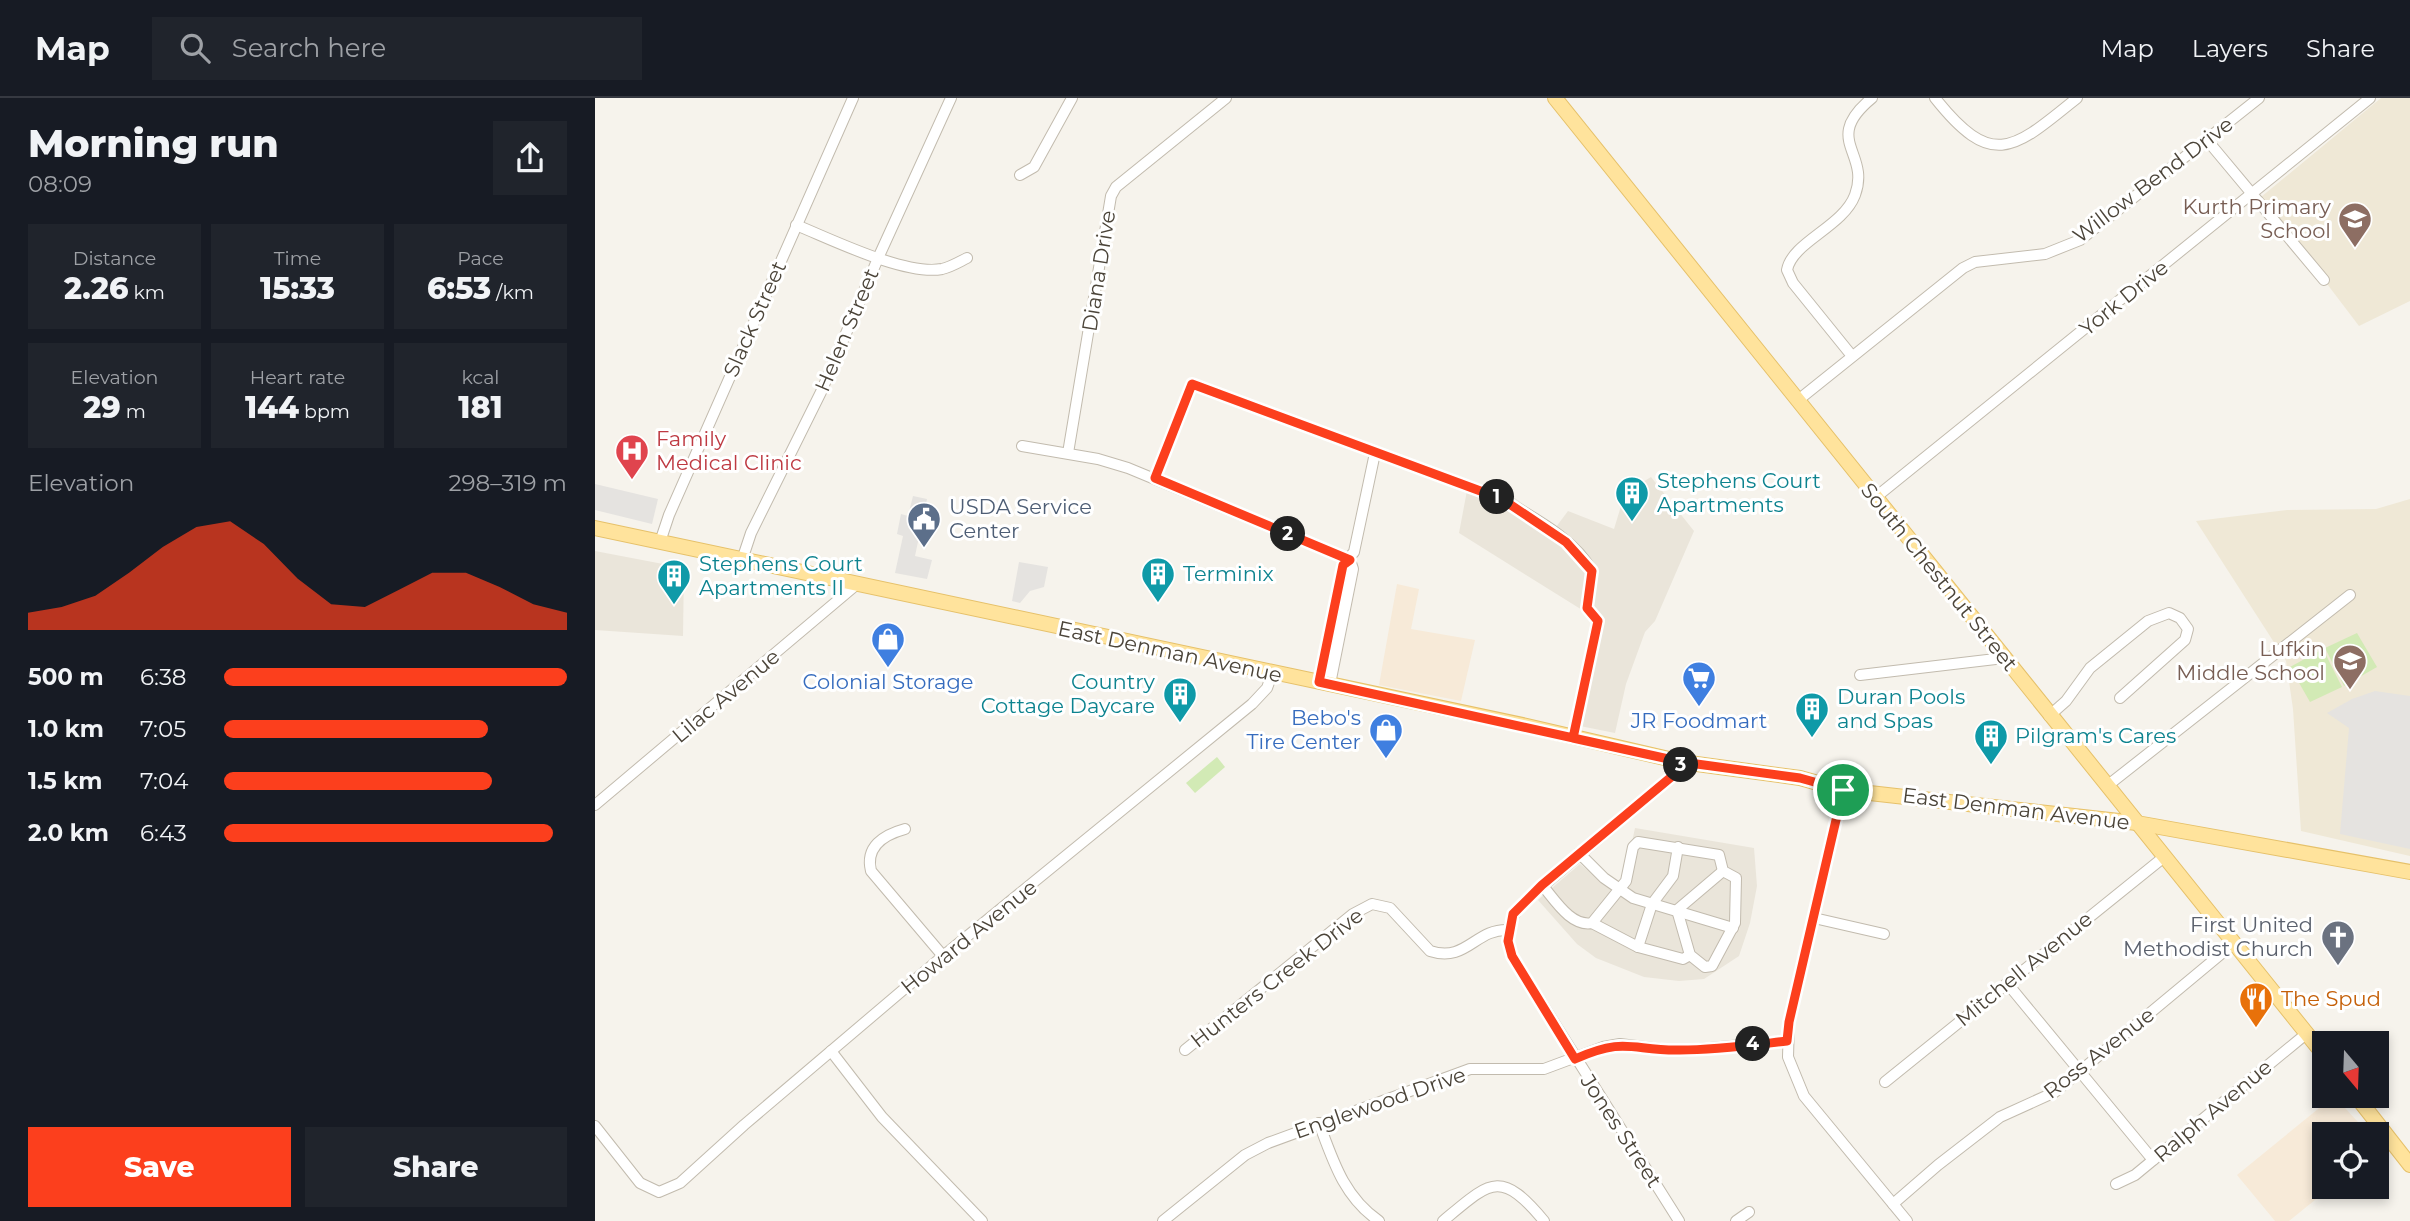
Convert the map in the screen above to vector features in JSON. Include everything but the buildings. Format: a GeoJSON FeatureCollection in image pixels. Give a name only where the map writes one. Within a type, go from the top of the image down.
{"type":"FeatureCollection","features":[{"type":"Feature","properties":{"kind":"main road","name":"South Chestnut Street"},"geometry":{"type":"LineString","coordinates":[[1555,98],[2312,1040]]}},
{"type":"Feature","properties":{"kind":"main road","name":"East Denman Avenue"},"geometry":{"type":"LineString","coordinates":[[595,528],[1272,674],[1325,683],[1682,762],[1800,778],[1843,790],[2137,823],[2410,872]]}},
{"type":"Feature","properties":{"kind":"main road"},"geometry":{"type":"LineString","coordinates":[[2365,1108],[2410,1165]]}},
{"type":"Feature","properties":{"kind":"street","name":"Slack Street"},"geometry":{"type":"LineString","coordinates":[[660,542],[853,98]]}},
{"type":"Feature","properties":{"kind":"street","name":"Helen Street"},"geometry":{"type":"LineString","coordinates":[[741,560],[751,533],[821,392],[951,98]]}},
{"type":"Feature","properties":{"kind":"street"},"geometry":{"type":"LineString","coordinates":[[1020,175],[1034,167],[1072,98]]}},
{"type":"Feature","properties":{"kind":"street","name":"Diana Drive"},"geometry":{"type":"LineString","coordinates":[[1068,453],[1111,196],[1117,187],[1226,98]]}},
{"type":"Feature","properties":{"kind":"street"},"geometry":{"type":"LineString","coordinates":[[1852,356],[1793,283],[1787,270],[1792,257],[1841,219],[1855,196],[1858,169],[1849,144],[1849,125],[1860,108],[1872,98]]}},
{"type":"Feature","properties":{"kind":"street"},"geometry":{"type":"LineString","coordinates":[[1935,98],[1965,133],[1988,144],[2001,145],[2022,141],[2077,98]]}},
{"type":"Feature","properties":{"kind":"street","name":"Willow Bend Drive"},"geometry":{"type":"LineString","coordinates":[[1797,401],[1963,268],[1975,262],[2045,254],[2080,240],[2259,98]]}},
{"type":"Feature","properties":{"kind":"street","name":"York Drive"},"geometry":{"type":"LineString","coordinates":[[1876,497],[2370,98]]}},
{"type":"Feature","properties":{"kind":"street"},"geometry":{"type":"LineString","coordinates":[[2207,140],[2324,280]]}},
{"type":"Feature","properties":{"kind":"street"},"geometry":{"type":"LineString","coordinates":[[796,225],[867,255],[924,270],[941,269],[967,258]]}},
{"type":"Feature","properties":{"kind":"street"},"geometry":{"type":"LineString","coordinates":[[1155,478],[1192,384],[1502,499],[1566,542],[1587,562],[1592,571],[1587,608],[1598,621],[1573,738]]}},
{"type":"Feature","properties":{"kind":"street"},"geometry":{"type":"LineString","coordinates":[[1022,446],[1098,459],[1155,478],[1350,560]]}},
{"type":"Feature","properties":{"kind":"street"},"geometry":{"type":"LineString","coordinates":[[1325,683],[1343,565],[1350,560],[1374,453]]}},
{"type":"Feature","properties":{"kind":"street","name":"Lilac Avenue"},"geometry":{"type":"LineString","coordinates":[[595,805],[856,585]]}},
{"type":"Feature","properties":{"kind":"street"},"geometry":{"type":"LineString","coordinates":[[2107,786],[2350,596]]}},
{"type":"Feature","properties":{"kind":"street"},"geometry":{"type":"LineString","coordinates":[[2049,716],[2066,701],[2090,668],[2148,621],[2169,613],[2180,618],[2187,629],[2185,640],[2120,698]]}},
{"type":"Feature","properties":{"kind":"street"},"geometry":{"type":"LineString","coordinates":[[1860,675],[2004,658]]}},
{"type":"Feature","properties":{"kind":"street","name":"Howard Avenue"},"geometry":{"type":"LineString","coordinates":[[595,1126],[640,1183],[659,1192],[680,1184],[943,956],[1262,695],[1272,674]]}},
{"type":"Feature","properties":{"kind":"street"},"geometry":{"type":"LineString","coordinates":[[1509,930],[1513,914],[1542,885],[1670,778],[1682,762]]}},
{"type":"Feature","properties":{"kind":"street"},"geometry":{"type":"LineString","coordinates":[[1843,790],[1789,1022],[1787,1041],[1791,1069],[1804,1096],[1907,1221]]}},
{"type":"Feature","properties":{"kind":"street"},"geometry":{"type":"LineString","coordinates":[[905,829],[891,833],[874,846],[869,862],[871,871],[943,956]]}},
{"type":"Feature","properties":{"kind":"street"},"geometry":{"type":"LineString","coordinates":[[1593,923],[1626,881],[1634,844],[1645,842],[1716,853],[1721,860],[1723,871]]}},
{"type":"Feature","properties":{"kind":"street"},"geometry":{"type":"LineString","coordinates":[[1638,947],[1652,904],[1673,876],[1678,847]]}},
{"type":"Feature","properties":{"kind":"street"},"geometry":{"type":"LineString","coordinates":[[1579,853],[1619,890],[1652,904],[1733,928]]}},
{"type":"Feature","properties":{"kind":"street","name":"Mitchell Avenue"},"geometry":{"type":"LineString","coordinates":[[1885,1082],[2164,857]]}},
{"type":"Feature","properties":{"kind":"street"},"geometry":{"type":"LineString","coordinates":[[1678,910],[1723,871]]}},
{"type":"Feature","properties":{"kind":"street"},"geometry":{"type":"LineString","coordinates":[[1678,910],[1690,956],[1705,967],[1712,966],[1737,918],[1737,883],[1732,875],[1723,871]]}},
{"type":"Feature","properties":{"kind":"street"},"geometry":{"type":"LineString","coordinates":[[1542,885],[1568,915],[1586,924],[1593,923],[1638,947],[1683,959],[1690,956]]}},
{"type":"Feature","properties":{"kind":"street","name":"Hunters Creek Drive"},"geometry":{"type":"LineString","coordinates":[[1185,1050],[1353,915],[1372,904],[1389,908],[1422,943],[1439,954],[1458,953],[1495,929],[1509,930]]}},
{"type":"Feature","properties":{"kind":"street"},"geometry":{"type":"LineString","coordinates":[[1814,918],[1884,934]]}},
{"type":"Feature","properties":{"kind":"street","name":"Jones Street"},"geometry":{"type":"LineString","coordinates":[[1509,930],[1508,941],[1512,956],[1679,1221]]}},
{"type":"Feature","properties":{"kind":"street","name":"Ross Avenue"},"geometry":{"type":"LineString","coordinates":[[1893,1205],[1938,1165],[2000,1117],[2055,1092],[2234,944]]}},
{"type":"Feature","properties":{"kind":"street"},"geometry":{"type":"LineString","coordinates":[[2007,983],[2082,1071],[2118,1121],[2153,1160]]}},
{"type":"Feature","properties":{"kind":"street","name":"Ralph Avenue"},"geometry":{"type":"LineString","coordinates":[[2116,1184],[2135,1175],[2307,1034]]}},
{"type":"Feature","properties":{"kind":"street","name":"Englewood Drive"},"geometry":{"type":"LineString","coordinates":[[1168,1219],[1245,1155],[1319,1123],[1470,1069],[1529,1071],[1575,1059],[1602,1047],[1620,1044],[1677,1051],[1787,1041]]}},
{"type":"Feature","properties":{"kind":"street"},"geometry":{"type":"LineString","coordinates":[[831,1051],[882,1117],[979,1219]]}},
{"type":"Feature","properties":{"kind":"street"},"geometry":{"type":"LineString","coordinates":[[1319,1123],[1336,1170],[1349,1192],[1380,1221]]}},
{"type":"Feature","properties":{"kind":"street"},"geometry":{"type":"LineString","coordinates":[[1443,1221],[1481,1191],[1499,1185],[1517,1192],[1544,1221]]}},
{"type":"Feature","properties":{"kind":"street"},"geometry":{"type":"LineString","coordinates":[[1736,1221],[1749,1212]]}},
{"type":"Feature","properties":{"kind":"shaded area","name":"Kurth Primary School"},"geometry":{"type":"Polygon","coordinates":[[[2381,98],[2410,98],[2410,301],[2359,326],[2261,197],[2381,98]]]}},
{"type":"Feature","properties":{"kind":"shaded area","name":"Stephens Court Apartments"},"geometry":{"type":"Polygon","coordinates":[[[1651,477],[1694,531],[1655,621],[1645,632],[1626,684],[1615,733],[1570,724],[1592,625],[1587,613],[1459,533],[1469,480],[1509,494],[1556,527],[1568,511],[1614,529],[1625,493],[1651,477]]]}},
{"type":"Feature","properties":{"kind":"shaded area"},"geometry":{"type":"Polygon","coordinates":[[[595,484],[658,499],[652,524],[595,510],[595,484]]]}},
{"type":"Feature","properties":{"kind":"shaded area"},"geometry":{"type":"Polygon","coordinates":[[[913,496],[927,499],[915,556],[932,560],[927,579],[895,573],[903,536],[897,534],[901,514],[908,516],[913,496]]]}},
{"type":"Feature","properties":{"kind":"shaded area","name":"Lufkin Middle School"},"geometry":{"type":"Polygon","coordinates":[[[2410,499],[2410,856],[2301,831],[2293,709],[2286,661],[2196,521],[2287,510],[2376,509],[2410,499]]]}},
{"type":"Feature","properties":{"kind":"shaded area","name":"Stephens Court Apartments II"},"geometry":{"type":"Polygon","coordinates":[[[595,551],[684,568],[683,636],[595,630],[595,551]]]}},
{"type":"Feature","properties":{"kind":"shaded area"},"geometry":{"type":"Polygon","coordinates":[[[1019,562],[1048,567],[1044,587],[1030,591],[1020,603],[1012,601],[1019,562]]]}},
{"type":"Feature","properties":{"kind":"shaded area"},"geometry":{"type":"Polygon","coordinates":[[[1397,584],[1419,589],[1411,629],[1475,640],[1461,701],[1379,685],[1397,584]]]}},
{"type":"Feature","properties":{"kind":"shaded area"},"geometry":{"type":"Polygon","coordinates":[[[2375,691],[2410,696],[2410,849],[2340,834],[2349,728],[2327,713],[2352,699],[2375,691]]]}},
{"type":"Feature","properties":{"kind":"shaded area"},"geometry":{"type":"Polygon","coordinates":[[[1635,828],[1754,848],[1757,886],[1750,923],[1739,956],[1704,979],[1679,981],[1644,977],[1596,958],[1577,944],[1538,900],[1580,864],[1612,890],[1624,880],[1635,828]]]}},
{"type":"Feature","properties":{"kind":"shaded area"},"geometry":{"type":"Polygon","coordinates":[[[2319,1108],[2345,1108],[2358,1122],[2312,1122],[2312,1199],[2316,1199],[2289,1221],[2275,1221],[2237,1175],[2319,1108]]]}},
{"type":"Feature","properties":{"kind":"green space"},"geometry":{"type":"Polygon","coordinates":[[[2357,633],[2377,667],[2344,686],[2325,648],[2357,633]]]}},
{"type":"Feature","properties":{"kind":"green space"},"geometry":{"type":"Polygon","coordinates":[[[2323,649],[2342,687],[2310,702],[2290,667],[2323,649]]]}},
{"type":"Feature","properties":{"kind":"green space"},"geometry":{"type":"Polygon","coordinates":[[[1217,757],[1225,767],[1195,793],[1186,783],[1217,757]]]}},
{"type":"Feature","properties":{"kind":"place","name":"Kurth Primary School"},"geometry":{"type":"Point","coordinates":[2355,249]}},
{"type":"Feature","properties":{"kind":"place","name":"Family Medical Clinic"},"geometry":{"type":"Point","coordinates":[632,481]}},
{"type":"Feature","properties":{"kind":"place","name":"Stephens Court Apartments"},"geometry":{"type":"Point","coordinates":[1632,523]}},
{"type":"Feature","properties":{"kind":"place","name":"USDA Service Center"},"geometry":{"type":"Point","coordinates":[924,549]}},
{"type":"Feature","properties":{"kind":"place","name":"Terminix"},"geometry":{"type":"Point","coordinates":[1158,604]}},
{"type":"Feature","properties":{"kind":"place","name":"Stephens Court Apartments II"},"geometry":{"type":"Point","coordinates":[674,606]}},
{"type":"Feature","properties":{"kind":"place","name":"Colonial Storage"},"geometry":{"type":"Point","coordinates":[888,669]}},
{"type":"Feature","properties":{"kind":"place","name":"Lufkin Middle School"},"geometry":{"type":"Point","coordinates":[2350,691]}},
{"type":"Feature","properties":{"kind":"place","name":"JR Foodmart"},"geometry":{"type":"Point","coordinates":[1699,708]}},
{"type":"Feature","properties":{"kind":"place","name":"Country Cottage Daycare"},"geometry":{"type":"Point","coordinates":[1180,724]}},
{"type":"Feature","properties":{"kind":"place","name":"Duran Pools and Spas"},"geometry":{"type":"Point","coordinates":[1812,739]}},
{"type":"Feature","properties":{"kind":"place","name":"Bebo's Tire Center"},"geometry":{"type":"Point","coordinates":[1386,760]}},
{"type":"Feature","properties":{"kind":"place","name":"Pilgram's Cares"},"geometry":{"type":"Point","coordinates":[1991,766]}},
{"type":"Feature","properties":{"kind":"place","name":"First United Methodist Church"},"geometry":{"type":"Point","coordinates":[2338,967]}},
{"type":"Feature","properties":{"kind":"place","name":"The Spud"},"geometry":{"type":"Point","coordinates":[2256,1029]}},
{"type":"Feature","properties":{"kind":"route"},"geometry":{"type":"LineString","coordinates":[[1843,790],[1789,1022],[1787,1041],[1677,1051],[1620,1044],[1602,1047],[1575,1059],[1512,956],[1508,941],[1510,922],[1513,914],[1537,890],[1670,778],[1682,762],[1617,748],[1573,738],[1527,726],[1319,682],[1343,565],[1350,560],[1155,478],[1192,384],[1502,499],[1581,555],[1592,571],[1587,608],[1598,621],[1573,738],[1682,762],[1800,778],[1843,790]]}}]}
